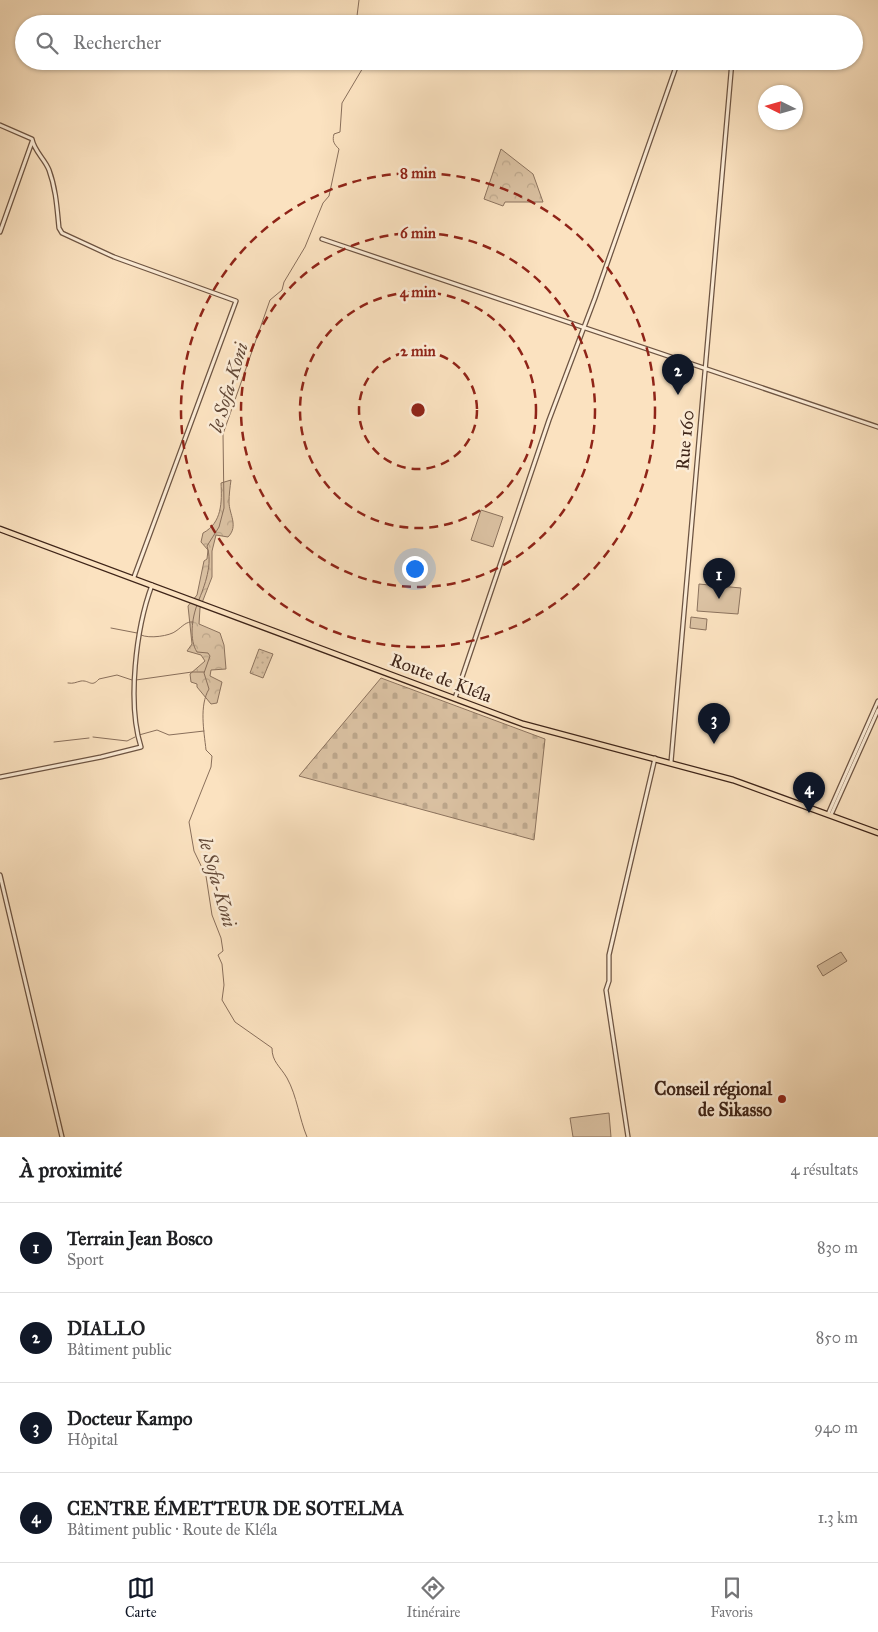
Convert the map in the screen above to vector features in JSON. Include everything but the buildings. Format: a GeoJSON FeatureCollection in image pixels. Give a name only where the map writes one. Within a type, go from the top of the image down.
{"type":"FeatureCollection","features":[{"type":"Feature","properties":{"kind":"main road","name":"Route de Kléla"},"geometry":{"type":"LineString","coordinates":[[0,528],[523,724],[733,780],[878,833]]}},
{"type":"Feature","properties":{"kind":"street"},"geometry":{"type":"LineString","coordinates":[[455,698],[536,456],[584,328],[675,70]]}},
{"type":"Feature","properties":{"kind":"street","name":"Rue 160"},"geometry":{"type":"LineString","coordinates":[[671,762],[731,70]]}},
{"type":"Feature","properties":{"kind":"street"},"geometry":{"type":"LineString","coordinates":[[0,125],[28,136],[51,175],[55,189],[59,228],[62,233],[114,257],[236,301],[134,578]]}},
{"type":"Feature","properties":{"kind":"street"},"geometry":{"type":"LineString","coordinates":[[0,232],[32,142]]}},
{"type":"Feature","properties":{"kind":"street"},"geometry":{"type":"LineString","coordinates":[[322,239],[878,427]]}},
{"type":"Feature","properties":{"kind":"street"},"geometry":{"type":"LineString","coordinates":[[0,777],[141,747],[136,732],[136,645],[153,585]]}},
{"type":"Feature","properties":{"kind":"street"},"geometry":{"type":"LineString","coordinates":[[829,815],[878,701]]}},
{"type":"Feature","properties":{"kind":"street"},"geometry":{"type":"LineString","coordinates":[[829,815],[878,710]]}},
{"type":"Feature","properties":{"kind":"street"},"geometry":{"type":"LineString","coordinates":[[628,1137],[606,990],[610,982],[609,955],[655,758]]}},
{"type":"Feature","properties":{"kind":"street"},"geometry":{"type":"LineString","coordinates":[[0,875],[62,1137]]}},
{"type":"Feature","properties":{"kind":"green space"},"geometry":{"type":"Polygon","coordinates":[[[501,149],[533,174],[543,202],[505,202],[503,206],[484,199],[501,149]]]}},
{"type":"Feature","properties":{"kind":"green space"},"geometry":{"type":"Polygon","coordinates":[[[231,480],[229,506],[233,520],[233,529],[228,537],[216,535],[212,551],[212,577],[200,608],[199,624],[220,633],[224,645],[226,669],[211,670],[210,676],[222,682],[217,703],[211,704],[197,687],[197,684],[191,682],[190,674],[205,661],[201,655],[187,651],[192,644],[188,606],[197,595],[204,561],[207,559],[208,550],[201,542],[203,533],[214,524],[220,511],[221,483],[231,480]]]}},
{"type":"Feature","properties":{"kind":"green space"},"geometry":{"type":"Polygon","coordinates":[[[481,510],[503,517],[493,547],[471,540],[481,510]]]}},
{"type":"Feature","properties":{"kind":"green space"},"geometry":{"type":"Polygon","coordinates":[[[699,584],[741,588],[738,614],[697,611],[699,584]]]}},
{"type":"Feature","properties":{"kind":"green space"},"geometry":{"type":"Polygon","coordinates":[[[691,617],[707,619],[706,630],[690,628],[691,617]]]}},
{"type":"Feature","properties":{"kind":"green space"},"geometry":{"type":"Polygon","coordinates":[[[259,649],[273,654],[263,678],[250,673],[259,649]]]}},
{"type":"Feature","properties":{"kind":"green space"},"geometry":{"type":"Polygon","coordinates":[[[381,678],[545,739],[534,840],[299,776],[381,678]]]}},
{"type":"Feature","properties":{"kind":"green space"},"geometry":{"type":"Polygon","coordinates":[[[841,952],[847,961],[823,976],[817,966],[841,952]]]}},
{"type":"Feature","properties":{"kind":"green space"},"geometry":{"type":"Polygon","coordinates":[[[609,1113],[611,1137],[573,1137],[570,1118],[609,1113]]]}},
{"type":"Feature","properties":{"kind":"waterway","name":"le Sofa-Koni"},"geometry":{"type":"LineString","coordinates":[[357,15],[359,0]]}},
{"type":"Feature","properties":{"kind":"waterway","name":"le Sofa-Koni"},"geometry":{"type":"LineString","coordinates":[[198,602],[206,582],[209,567],[207,546],[219,527],[224,508],[223,434],[270,300],[282,290],[284,282],[305,247],[323,203],[329,196],[339,149],[334,142],[333,136],[340,132],[342,103],[362,70]]}},
{"type":"Feature","properties":{"kind":"waterway","name":"le Sofa-Koni"},"geometry":{"type":"LineString","coordinates":[[197,605],[192,635],[197,652],[208,653],[210,656],[204,673],[209,689],[204,703],[203,719],[206,750],[212,756],[211,767],[189,822],[194,851],[206,876],[212,915],[221,938],[223,951],[218,955],[222,964],[224,985],[222,1000],[235,1022],[272,1048],[275,1060],[287,1078],[296,1100],[307,1137]]}},
{"type":"Feature","properties":{"kind":"waterway"},"geometry":{"type":"LineString","coordinates":[[141,635],[149,637],[164,636],[173,633],[186,623],[193,622]]}},
{"type":"Feature","properties":{"kind":"waterway"},"geometry":{"type":"LineString","coordinates":[[111,628],[137,633]]}},
{"type":"Feature","properties":{"kind":"waterway"},"geometry":{"type":"LineString","coordinates":[[136,680],[204,672]]}},
{"type":"Feature","properties":{"kind":"waterway"},"geometry":{"type":"LineString","coordinates":[[68,683],[81,681],[94,683],[99,679],[117,675],[132,680]]}},
{"type":"Feature","properties":{"kind":"waterway"},"geometry":{"type":"LineString","coordinates":[[139,735],[157,730],[169,735],[204,731]]}},
{"type":"Feature","properties":{"kind":"waterway"},"geometry":{"type":"LineString","coordinates":[[93,737],[127,741],[135,737]]}},
{"type":"Feature","properties":{"kind":"waterway"},"geometry":{"type":"LineString","coordinates":[[54,742],[89,738]]}},
{"type":"Feature","properties":{"kind":"place","name":"DIALLO"},"geometry":{"type":"Point","coordinates":[678,395]}},
{"type":"Feature","properties":{"kind":"place","name":"Terrain Jean Bosco"},"geometry":{"type":"Point","coordinates":[719,599]}},
{"type":"Feature","properties":{"kind":"place","name":"Docteur Kampo"},"geometry":{"type":"Point","coordinates":[714,744]}},
{"type":"Feature","properties":{"kind":"place","name":"CENTRE ÉMETTEUR DE SOTELMA"},"geometry":{"type":"Point","coordinates":[809,813]}},
{"type":"Feature","properties":{"kind":"place","name":"Conseil régional de Sikasso"},"geometry":{"type":"Point","coordinates":[782,1099]}}]}
